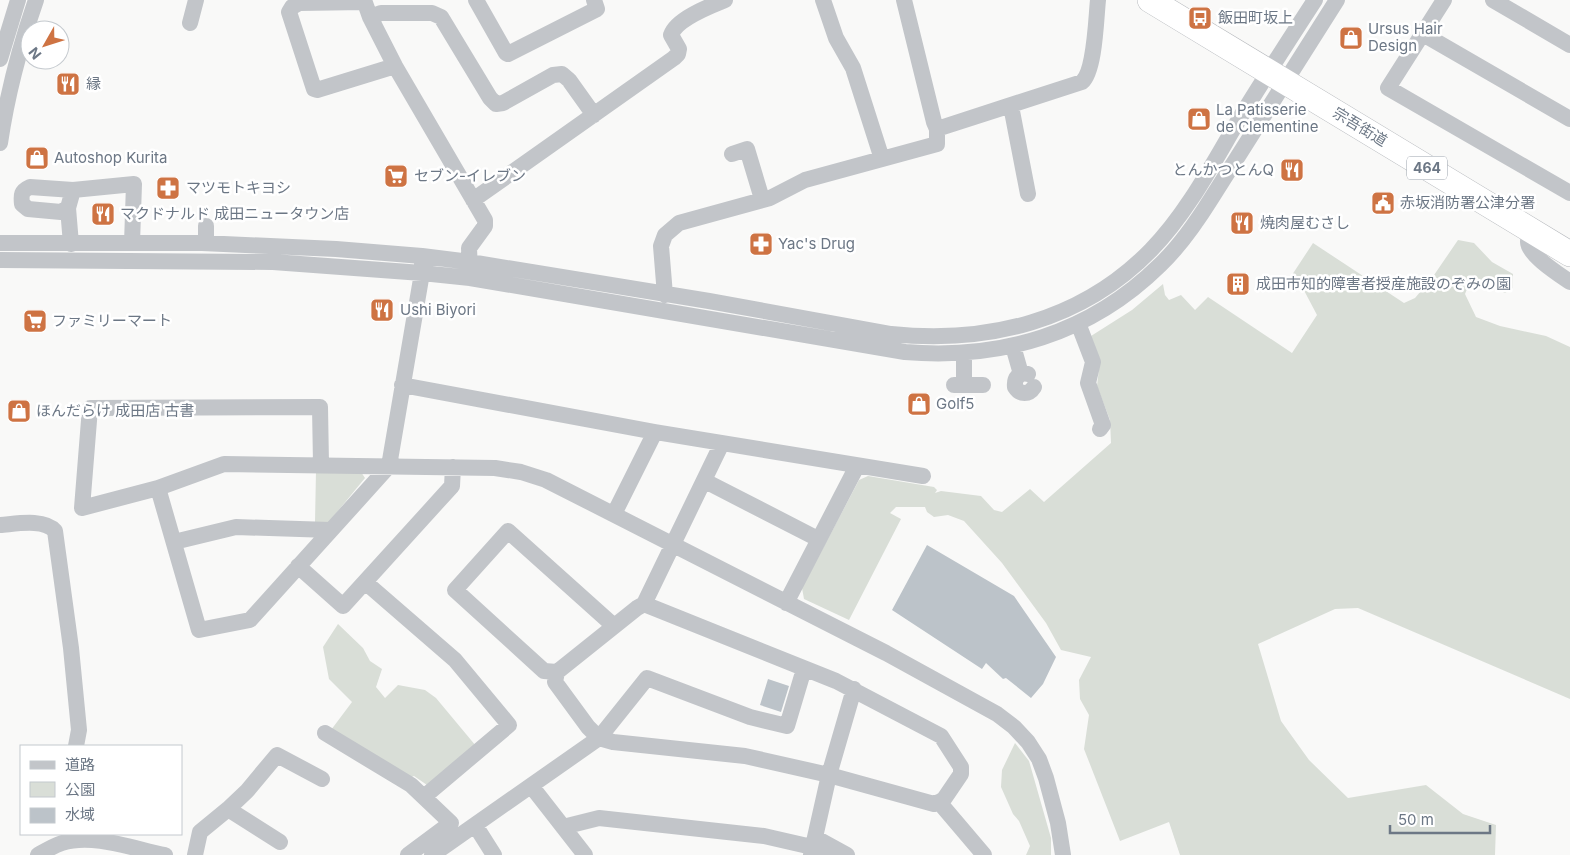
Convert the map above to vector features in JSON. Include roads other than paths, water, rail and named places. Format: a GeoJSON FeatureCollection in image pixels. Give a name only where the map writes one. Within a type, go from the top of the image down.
{"type":"FeatureCollection","features":[{"type":"Feature","properties":{"kind":"highway","name":"宗吾街道"},"geometry":{"type":"LineString","coordinates":[[1150,0],[1570,254]]}},
{"type":"Feature","properties":{"kind":"street"},"geometry":{"type":"LineString","coordinates":[[0,59],[2,40],[18,0]]}},
{"type":"Feature","properties":{"kind":"street"},"geometry":{"type":"LineString","coordinates":[[0,143],[27,24],[36,0]]}},
{"type":"Feature","properties":{"kind":"street"},"geometry":{"type":"LineString","coordinates":[[190,23],[196,0]]}},
{"type":"Feature","properties":{"kind":"street"},"geometry":{"type":"LineString","coordinates":[[476,0],[508,54],[597,9],[594,0]]}},
{"type":"Feature","properties":{"kind":"street"},"geometry":{"type":"LineString","coordinates":[[473,200],[678,54],[678,46],[671,35],[674,28],[696,5],[725,0]]}},
{"type":"Feature","properties":{"kind":"street"},"geometry":{"type":"LineString","coordinates":[[823,0],[836,38],[853,68],[882,159]]}},
{"type":"Feature","properties":{"kind":"street"},"geometry":{"type":"LineString","coordinates":[[665,295],[661,252],[665,235],[679,223],[717,207],[766,198],[805,180],[937,144],[937,129],[904,0]]}},
{"type":"Feature","properties":{"kind":"street"},"geometry":{"type":"LineString","coordinates":[[937,129],[1077,85],[1086,79],[1090,68],[1098,0]]}},
{"type":"Feature","properties":{"kind":"street"},"geometry":{"type":"LineString","coordinates":[[0,260],[273,262],[422,273],[470,278],[905,352],[964,353],[1013,346],[1048,336],[1078,323],[1121,298],[1160,265],[1180,243],[1191,230],[1211,199],[1315,0]]}},
{"type":"Feature","properties":{"kind":"street"},"geometry":{"type":"LineString","coordinates":[[0,243],[206,243],[336,249],[422,256],[470,262],[891,334],[918,337],[949,337],[1002,331],[1059,314],[1114,282],[1152,249],[1192,198],[1276,77],[1337,0]]}},
{"type":"Feature","properties":{"kind":"street"},"geometry":{"type":"LineString","coordinates":[[1444,0],[1388,88],[1570,193]]}},
{"type":"Feature","properties":{"kind":"street"},"geometry":{"type":"LineString","coordinates":[[1493,0],[1570,45]]}},
{"type":"Feature","properties":{"kind":"street"},"geometry":{"type":"LineString","coordinates":[[395,66],[317,90],[314,89],[290,12],[292,7],[299,3],[366,6],[381,13],[432,13],[441,17],[490,98],[496,104],[503,103],[553,75],[562,74],[569,80],[594,115]]}},
{"type":"Feature","properties":{"kind":"street"},"geometry":{"type":"LineString","coordinates":[[366,6],[395,66],[484,220],[485,226],[468,248],[470,278]]}},
{"type":"Feature","properties":{"kind":"street"},"geometry":{"type":"LineString","coordinates":[[1423,34],[1570,119]]}},
{"type":"Feature","properties":{"kind":"street"},"geometry":{"type":"LineString","coordinates":[[1011,106],[1028,194]]}},
{"type":"Feature","properties":{"kind":"street"},"geometry":{"type":"LineString","coordinates":[[732,154],[747,149],[766,198]]}},
{"type":"Feature","properties":{"kind":"street"},"geometry":{"type":"LineString","coordinates":[[68,208],[61,212],[28,209],[22,204],[21,196],[24,190],[30,187],[73,190],[134,184],[132,243]]}},
{"type":"Feature","properties":{"kind":"street"},"geometry":{"type":"LineString","coordinates":[[70,244],[68,208],[73,190]]}},
{"type":"Feature","properties":{"kind":"street"},"geometry":{"type":"LineString","coordinates":[[206,226],[206,243]]}},
{"type":"Feature","properties":{"kind":"street"},"geometry":{"type":"LineString","coordinates":[[1532,231],[1528,241],[1529,248],[1570,282]]}},
{"type":"Feature","properties":{"kind":"street"},"geometry":{"type":"LineString","coordinates":[[158,488],[198,630],[250,620],[389,466],[422,273],[422,256]]}},
{"type":"Feature","properties":{"kind":"street"},"geometry":{"type":"LineString","coordinates":[[1078,323],[1093,362],[1088,383],[1103,425],[1100,429]]}},
{"type":"Feature","properties":{"kind":"street"},"geometry":{"type":"LineString","coordinates":[[1013,346],[1028,385]]}},
{"type":"Feature","properties":{"kind":"street"},"geometry":{"type":"LineString","coordinates":[[964,353],[959,385],[983,385]]}},
{"type":"Feature","properties":{"kind":"street"},"geometry":{"type":"LineString","coordinates":[[402,385],[655,432],[922,476]]}},
{"type":"Feature","properties":{"kind":"street"},"geometry":{"type":"LineString","coordinates":[[321,464],[320,407],[90,408],[82,508],[158,488],[224,464],[453,466],[508,469],[533,475],[614,514],[998,714],[1028,742],[1042,765],[1058,823],[1063,855]]}},
{"type":"Feature","properties":{"kind":"street"},"geometry":{"type":"LineString","coordinates":[[614,514],[655,432]]}},
{"type":"Feature","properties":{"kind":"street"},"geometry":{"type":"LineString","coordinates":[[644,604],[854,689],[941,736],[961,767],[960,774],[944,799],[934,804],[745,756],[613,742],[599,738],[588,727],[555,682],[557,672],[644,604],[722,443]]}},
{"type":"Feature","properties":{"kind":"street"},"geometry":{"type":"LineString","coordinates":[[298,566],[343,606],[452,486],[453,466]]}},
{"type":"Feature","properties":{"kind":"street"},"geometry":{"type":"LineString","coordinates":[[786,603],[857,466]]}},
{"type":"Feature","properties":{"kind":"street"},"geometry":{"type":"LineString","coordinates":[[705,480],[818,539]]}},
{"type":"Feature","properties":{"kind":"street"},"geometry":{"type":"LineString","coordinates":[[0,524],[42,523],[51,526],[55,531],[79,730],[76,745]]}},
{"type":"Feature","properties":{"kind":"street"},"geometry":{"type":"LineString","coordinates":[[174,542],[236,527],[330,530]]}},
{"type":"Feature","properties":{"kind":"street"},"geometry":{"type":"LineString","coordinates":[[557,672],[544,671],[455,590],[508,531],[614,626]]}},
{"type":"Feature","properties":{"kind":"street"},"geometry":{"type":"LineString","coordinates":[[365,582],[455,660],[509,725],[424,796]]}},
{"type":"Feature","properties":{"kind":"street"},"geometry":{"type":"LineString","coordinates":[[432,855],[532,787],[599,738],[647,678],[750,717],[788,726],[804,669]]}},
{"type":"Feature","properties":{"kind":"street"},"geometry":{"type":"LineString","coordinates":[[815,849],[829,776],[854,689]]}},
{"type":"Feature","properties":{"kind":"street"},"geometry":{"type":"LineString","coordinates":[[325,733],[411,785],[451,823],[408,855]]}},
{"type":"Feature","properties":{"kind":"street"},"geometry":{"type":"LineString","coordinates":[[196,855],[200,832],[247,791],[277,754],[322,779]]}},
{"type":"Feature","properties":{"kind":"street"},"geometry":{"type":"LineString","coordinates":[[532,787],[585,855]]}},
{"type":"Feature","properties":{"kind":"street"},"geometry":{"type":"LineString","coordinates":[[940,802],[984,855]]}},
{"type":"Feature","properties":{"kind":"street"},"geometry":{"type":"LineString","coordinates":[[228,809],[280,842]]}},
{"type":"Feature","properties":{"kind":"street"},"geometry":{"type":"LineString","coordinates":[[564,827],[599,818],[764,836],[847,855]]}},
{"type":"Feature","properties":{"kind":"street"},"geometry":{"type":"LineString","coordinates":[[475,825],[494,855]]}},
{"type":"Feature","properties":{"kind":"street"},"geometry":{"type":"LineString","coordinates":[[38,855],[80,837],[160,854]]}},
{"type":"Feature","properties":{"kind":"water"},"geometry":{"type":"Polygon","coordinates":[[[927,545],[1014,596],[1056,657],[1043,684],[1031,698],[1006,678],[1003,679],[986,663],[982,669],[892,610],[927,545]]]}},
{"type":"Feature","properties":{"kind":"water"},"geometry":{"type":"Polygon","coordinates":[[[768,679],[789,686],[781,712],[760,705],[768,679]]]}},
{"type":"Feature","properties":{"kind":"place","name":"飯田町坂上"},"geometry":{"type":"Point","coordinates":[1200,18]}},
{"type":"Feature","properties":{"kind":"place","name":"Ursus Hair Design"},"geometry":{"type":"Point","coordinates":[1351,38]}},
{"type":"Feature","properties":{"kind":"place","name":"縁"},"geometry":{"type":"Point","coordinates":[68,84]}},
{"type":"Feature","properties":{"kind":"place","name":"La Patisserie de Clementine"},"geometry":{"type":"Point","coordinates":[1199,119]}},
{"type":"Feature","properties":{"kind":"place","name":"Autoshop Kurita"},"geometry":{"type":"Point","coordinates":[37,158]}},
{"type":"Feature","properties":{"kind":"place","name":"とんかつとんQ"},"geometry":{"type":"Point","coordinates":[1292,170]}},
{"type":"Feature","properties":{"kind":"place","name":"セブン-イレブン"},"geometry":{"type":"Point","coordinates":[396,176]}},
{"type":"Feature","properties":{"kind":"place","name":"マツモトキヨシ"},"geometry":{"type":"Point","coordinates":[168,188]}},
{"type":"Feature","properties":{"kind":"place","name":"赤坂消防署公津分署"},"geometry":{"type":"Point","coordinates":[1383,203]}},
{"type":"Feature","properties":{"kind":"place","name":"マクドナルド 成田ニュータウン店"},"geometry":{"type":"Point","coordinates":[103,214]}},
{"type":"Feature","properties":{"kind":"place","name":"焼肉屋むさし"},"geometry":{"type":"Point","coordinates":[1242,223]}},
{"type":"Feature","properties":{"kind":"place","name":"Yac's Drug"},"geometry":{"type":"Point","coordinates":[761,244]}},
{"type":"Feature","properties":{"kind":"place","name":"成田市知的障害者授産施設のぞみの園"},"geometry":{"type":"Point","coordinates":[1238,284]}},
{"type":"Feature","properties":{"kind":"place","name":"Ushi Biyori"},"geometry":{"type":"Point","coordinates":[382,310]}},
{"type":"Feature","properties":{"kind":"place","name":"ファミリーマート"},"geometry":{"type":"Point","coordinates":[35,321]}},
{"type":"Feature","properties":{"kind":"place","name":"Golf5"},"geometry":{"type":"Point","coordinates":[919,404]}},
{"type":"Feature","properties":{"kind":"place","name":"ほんだらけ 成田店 古書"},"geometry":{"type":"Point","coordinates":[19,411]}}]}
